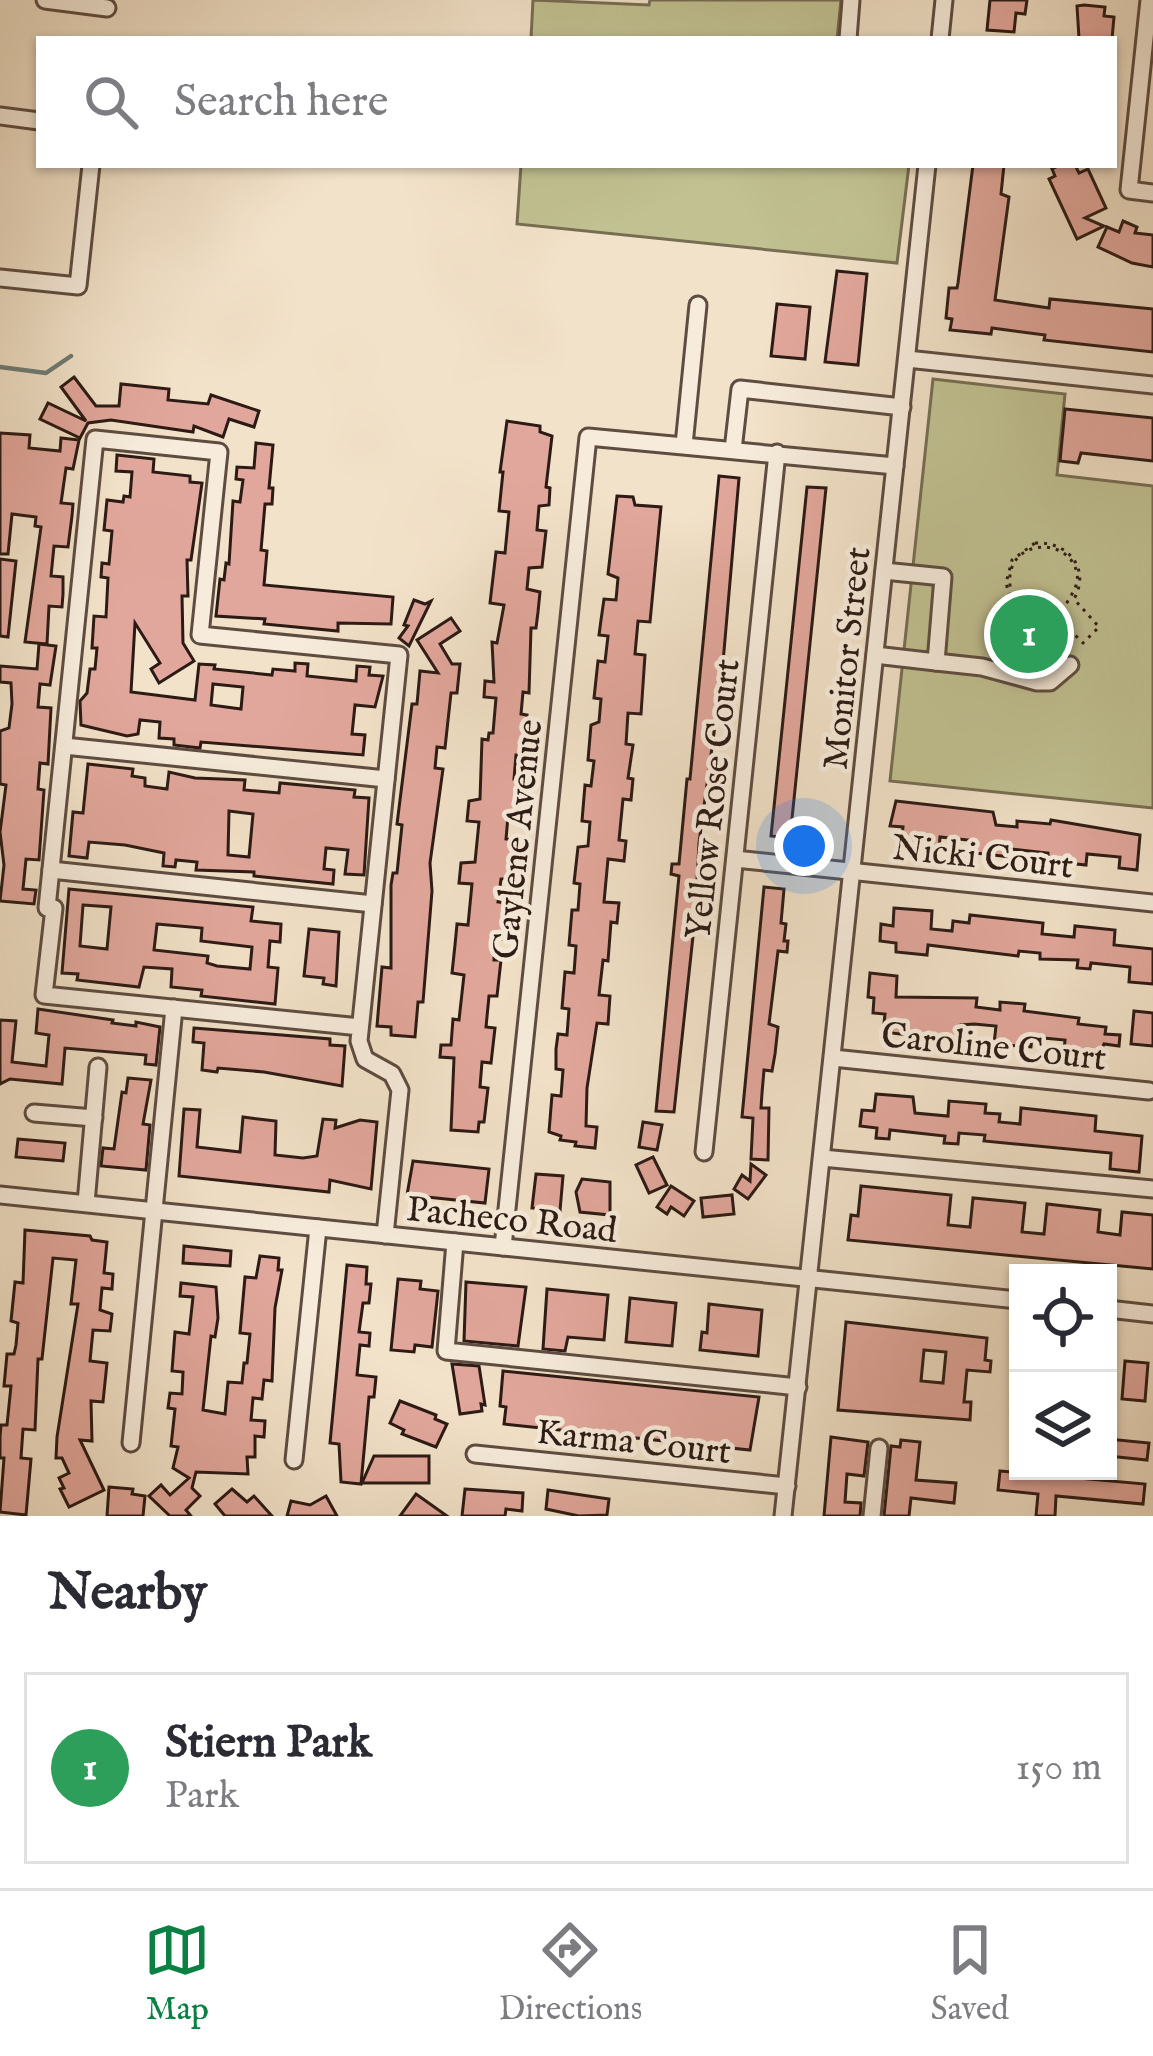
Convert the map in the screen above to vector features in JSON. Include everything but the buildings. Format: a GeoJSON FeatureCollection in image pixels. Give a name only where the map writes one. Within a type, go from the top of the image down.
{"type":"FeatureCollection","features":[{"type":"Feature","properties":{"kind":"street"},"geometry":{"type":"LineString","coordinates":[[45,0],[107,8]]}},
{"type":"Feature","properties":{"kind":"street"},"geometry":{"type":"LineString","coordinates":[[848,36],[851,0]]}},
{"type":"Feature","properties":{"kind":"street"},"geometry":{"type":"LineString","coordinates":[[940,36],[944,0]]}},
{"type":"Feature","properties":{"kind":"street"},"geometry":{"type":"LineString","coordinates":[[1149,0],[1129,190],[1153,193]]}},
{"type":"Feature","properties":{"kind":"street"},"geometry":{"type":"LineString","coordinates":[[0,116],[36,121]]}},
{"type":"Feature","properties":{"kind":"street"},"geometry":{"type":"LineString","coordinates":[[0,278],[78,286],[91,168]]}},
{"type":"Feature","properties":{"kind":"street","name":"Monitor Street"},"geometry":{"type":"LineString","coordinates":[[783,1516],[927,168]]}},
{"type":"Feature","properties":{"kind":"street"},"geometry":{"type":"LineString","coordinates":[[698,305],[684,445],[896,466]]}},
{"type":"Feature","properties":{"kind":"street"},"geometry":{"type":"LineString","coordinates":[[907,359],[1153,385]]}},
{"type":"Feature","properties":{"kind":"street"},"geometry":{"type":"LineString","coordinates":[[733,450],[740,389],[902,406]]}},
{"type":"Feature","properties":{"kind":"street","name":"Gaylene Avenue"},"geometry":{"type":"LineString","coordinates":[[502,1247],[588,437],[684,445]]}},
{"type":"Feature","properties":{"kind":"street"},"geometry":{"type":"LineString","coordinates":[[360,1028],[44,995],[54,908],[47,908],[95,439],[219,452],[200,635],[399,655],[360,1028],[365,1059],[392,1074],[400,1090],[385,1234]]}},
{"type":"Feature","properties":{"kind":"street","name":"Yellow Rose Court"},"geometry":{"type":"LineString","coordinates":[[704,1151],[778,453]]}},
{"type":"Feature","properties":{"kind":"street"},"geometry":{"type":"LineString","coordinates":[[884,571],[943,577],[936,662]]}},
{"type":"Feature","properties":{"kind":"street"},"geometry":{"type":"LineString","coordinates":[[875,655],[982,667],[1037,682],[1050,682],[1070,665]]}},
{"type":"Feature","properties":{"kind":"street"},"geometry":{"type":"LineString","coordinates":[[64,746],[386,779]]}},
{"type":"Feature","properties":{"kind":"street","name":"Nicki Court"},"geometry":{"type":"LineString","coordinates":[[735,860],[1153,903]]}},
{"type":"Feature","properties":{"kind":"street"},"geometry":{"type":"LineString","coordinates":[[51,870],[373,904]]}},
{"type":"Feature","properties":{"kind":"street"},"geometry":{"type":"LineString","coordinates":[[131,1443],[174,1008]]}},
{"type":"Feature","properties":{"kind":"street","name":"Caroline Court"},"geometry":{"type":"LineString","coordinates":[[833,1058],[1149,1091]]}},
{"type":"Feature","properties":{"kind":"street"},"geometry":{"type":"LineString","coordinates":[[86,1203],[98,1067]]}},
{"type":"Feature","properties":{"kind":"street"},"geometry":{"type":"LineString","coordinates":[[34,1113],[94,1118]]}},
{"type":"Feature","properties":{"kind":"street"},"geometry":{"type":"LineString","coordinates":[[822,1158],[1153,1189]]}},
{"type":"Feature","properties":{"kind":"street","name":"Pacheco Road"},"geometry":{"type":"LineString","coordinates":[[0,1195],[1009,1299]]}},
{"type":"Feature","properties":{"kind":"street"},"geometry":{"type":"LineString","coordinates":[[294,1460],[318,1228]]}},
{"type":"Feature","properties":{"kind":"street"},"geometry":{"type":"LineString","coordinates":[[455,1242],[446,1351],[798,1387]]}},
{"type":"Feature","properties":{"kind":"street"},"geometry":{"type":"LineString","coordinates":[[1117,1310],[1153,1314]]}},
{"type":"Feature","properties":{"kind":"street"},"geometry":{"type":"LineString","coordinates":[[872,1516],[879,1448]]}},
{"type":"Feature","properties":{"kind":"street","name":"Karma Court"},"geometry":{"type":"LineString","coordinates":[[475,1454],[788,1486]]}},
{"type":"Feature","properties":{"kind":"path"},"geometry":{"type":"LineString","coordinates":[[1027,659],[1006,588],[1007,569],[1024,548],[1053,543],[1077,563],[1080,586],[1074,599],[1099,627],[1083,643],[1070,630],[1056,644],[1054,626],[1077,584],[1076,571],[1060,550],[1029,549],[1013,564],[1010,578],[1028,651],[1034,659],[1047,660],[1056,644],[1069,657],[1063,662],[1058,655],[1040,664],[1027,659]]}},
{"type":"Feature","properties":{"kind":"green space"},"geometry":{"type":"Polygon","coordinates":[[[533,0],[649,5],[650,0],[841,0],[837,36],[531,36],[533,0]]]}},
{"type":"Feature","properties":{"kind":"green space"},"geometry":{"type":"Polygon","coordinates":[[[521,168],[909,168],[897,263],[517,224],[521,168]]]}},
{"type":"Feature","properties":{"kind":"green space"},"geometry":{"type":"Polygon","coordinates":[[[933,379],[1065,394],[1057,475],[1153,486],[1153,808],[890,781],[933,379]]]}},
{"type":"Feature","properties":{"kind":"waterway"},"geometry":{"type":"LineString","coordinates":[[0,367],[46,373],[71,356]]}},
{"type":"Feature","properties":{"kind":"place","name":"Stiern Park"},"geometry":{"type":"Point","coordinates":[1029,634]}}]}
